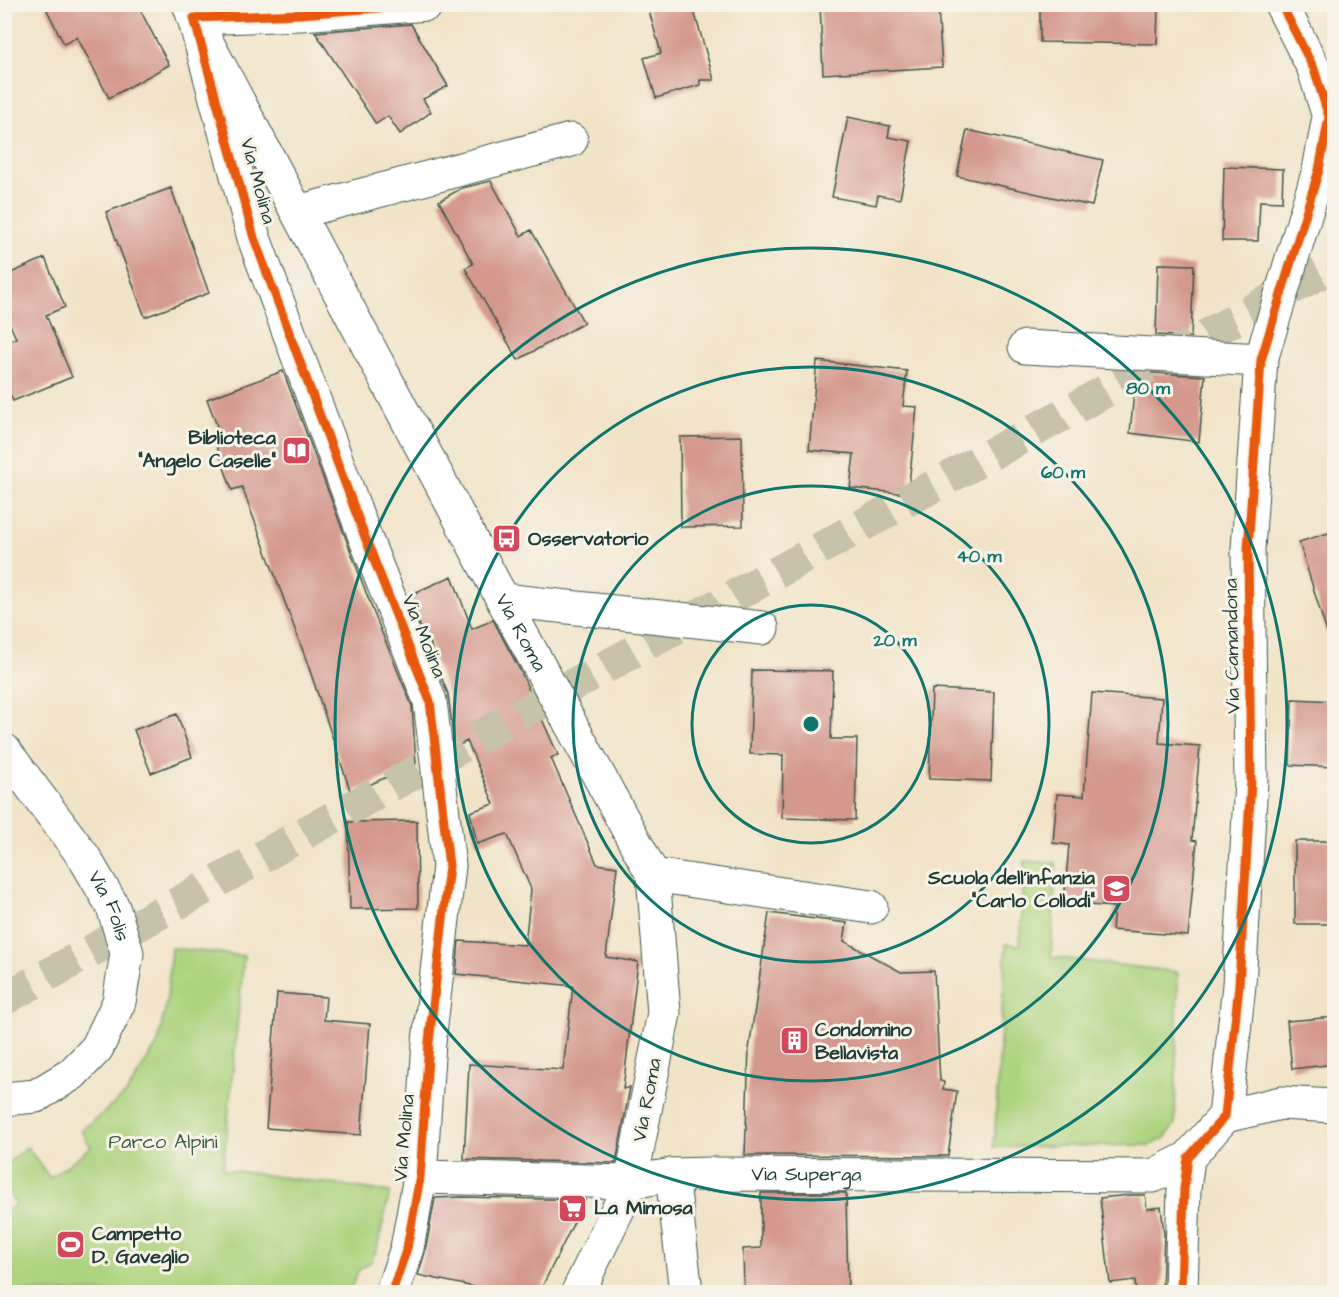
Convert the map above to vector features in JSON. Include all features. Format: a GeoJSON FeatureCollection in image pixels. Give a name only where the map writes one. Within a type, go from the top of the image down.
{"type":"FeatureCollection","features":[{"type":"Feature","properties":{"kind":"street"},"geometry":{"type":"LineString","coordinates":[[192,11],[301,14],[427,4]]}},
{"type":"Feature","properties":{"kind":"street","name":"Via Camandona"},"geometry":{"type":"LineString","coordinates":[[1225,1116],[1239,985],[1251,781],[1248,549],[1261,360],[1319,170],[1329,117],[1314,69],[1281,4]]}},
{"type":"Feature","properties":{"kind":"street","name":"Via Roma"},"geometry":{"type":"LineString","coordinates":[[192,11],[503,600],[653,875],[664,1013],[631,1182],[578,1293]]}},
{"type":"Feature","properties":{"kind":"street","name":"Via Molina"},"geometry":{"type":"LineString","coordinates":[[192,11],[254,238],[365,537],[430,701],[448,866],[429,1042],[420,1177],[406,1248],[392,1293]]}},
{"type":"Feature","properties":{"kind":"street"},"geometry":{"type":"LineString","coordinates":[[298,212],[572,140]]}},
{"type":"Feature","properties":{"kind":"street"},"geometry":{"type":"LineString","coordinates":[[1025,347],[1261,360]]}},
{"type":"Feature","properties":{"kind":"street"},"geometry":{"type":"LineString","coordinates":[[503,600],[762,627]]}},
{"type":"Feature","properties":{"kind":"street","name":"Via Folis"},"geometry":{"type":"LineString","coordinates":[[4,750],[84,857],[113,907],[127,953],[119,1002],[96,1048],[72,1074],[36,1096],[4,1099]]}},
{"type":"Feature","properties":{"kind":"street"},"geometry":{"type":"LineString","coordinates":[[653,875],[871,907]]}},
{"type":"Feature","properties":{"kind":"street"},"geometry":{"type":"LineString","coordinates":[[1181,1293],[1184,1189],[1188,1158],[1225,1116],[1281,1103],[1335,1106]]}},
{"type":"Feature","properties":{"kind":"street","name":"Via Superga"},"geometry":{"type":"LineString","coordinates":[[420,1177],[631,1182],[672,1175],[1153,1176],[1188,1158]]}},
{"type":"Feature","properties":{"kind":"street"},"geometry":{"type":"LineString","coordinates":[[672,1175],[686,1293]]}},
{"type":"Feature","properties":{"kind":"green space"},"geometry":{"type":"Polygon","coordinates":[[[1025,861],[1056,863],[1051,957],[1178,972],[1175,1124],[1164,1139],[1150,1145],[994,1147],[1006,944],[1020,945],[1025,861]]]}},
{"type":"Feature","properties":{"kind":"green space","name":"Parco Alpini"},"geometry":{"type":"Polygon","coordinates":[[[171,948],[244,956],[223,1169],[390,1192],[372,1261],[359,1270],[349,1292],[16,1292],[5,1278],[5,1213],[16,1204],[5,1188],[5,1165],[27,1147],[50,1178],[91,1147],[81,1131],[126,1094],[158,1043],[167,1000],[171,948]]]}},
{"type":"Feature","properties":{"kind":"building"},"geometry":{"type":"Polygon","coordinates":[[[44,4],[137,4],[169,65],[109,98],[77,37],[64,44],[44,4]]]}},
{"type":"Feature","properties":{"kind":"building"},"geometry":{"type":"Polygon","coordinates":[[[647,4],[692,4],[714,80],[700,80],[700,85],[656,98],[644,58],[661,53],[647,4]]]}},
{"type":"Feature","properties":{"kind":"building"},"geometry":{"type":"Polygon","coordinates":[[[820,4],[901,4],[901,9],[938,7],[942,67],[823,74],[820,4]]]}},
{"type":"Feature","properties":{"kind":"building"},"geometry":{"type":"Polygon","coordinates":[[[1040,4],[1158,4],[1157,44],[1040,42],[1040,4]]]}},
{"type":"Feature","properties":{"kind":"building"},"geometry":{"type":"Polygon","coordinates":[[[411,24],[448,86],[423,99],[431,112],[400,134],[388,116],[376,124],[315,32],[411,24]]]}},
{"type":"Feature","properties":{"kind":"building"},"geometry":{"type":"Polygon","coordinates":[[[848,117],[890,126],[888,137],[911,141],[900,199],[878,195],[876,205],[832,197],[848,117]]]}},
{"type":"Feature","properties":{"kind":"building"},"geometry":{"type":"Polygon","coordinates":[[[967,130],[1103,160],[1092,206],[957,176],[967,130]]]}},
{"type":"Feature","properties":{"kind":"building"},"geometry":{"type":"Polygon","coordinates":[[[1224,167],[1283,169],[1282,202],[1260,201],[1258,241],[1222,241],[1224,167]]]}},
{"type":"Feature","properties":{"kind":"building"},"geometry":{"type":"Polygon","coordinates":[[[491,181],[521,236],[531,230],[584,323],[518,360],[465,268],[473,264],[439,201],[462,188],[491,181]]]}},
{"type":"Feature","properties":{"kind":"building"},"geometry":{"type":"Polygon","coordinates":[[[171,188],[209,293],[145,317],[106,212],[171,188]]]}},
{"type":"Feature","properties":{"kind":"building"},"geometry":{"type":"Polygon","coordinates":[[[45,258],[65,307],[46,315],[72,377],[13,401],[4,381],[4,343],[16,338],[4,311],[4,276],[45,258]]]}},
{"type":"Feature","properties":{"kind":"building"},"geometry":{"type":"Polygon","coordinates":[[[1158,264],[1194,265],[1191,337],[1156,335],[1158,264]]]}},
{"type":"Feature","properties":{"kind":"building"},"geometry":{"type":"Polygon","coordinates":[[[817,361],[907,371],[903,406],[917,407],[908,494],[850,488],[854,454],[809,450],[817,361]]]}},
{"type":"Feature","properties":{"kind":"building"},"geometry":{"type":"Polygon","coordinates":[[[283,371],[373,611],[412,706],[416,764],[351,793],[306,659],[242,487],[232,490],[216,445],[223,442],[207,399],[283,371]]]}},
{"type":"Feature","properties":{"kind":"building"},"geometry":{"type":"Polygon","coordinates":[[[1136,372],[1205,376],[1199,442],[1130,433],[1136,372]]]}},
{"type":"Feature","properties":{"kind":"building"},"geometry":{"type":"Polygon","coordinates":[[[742,436],[743,526],[681,527],[680,437],[742,436]]]}},
{"type":"Feature","properties":{"kind":"building"},"geometry":{"type":"Polygon","coordinates":[[[1335,531],[1335,632],[1327,633],[1299,542],[1335,531]]]}},
{"type":"Feature","properties":{"kind":"building"},"geometry":{"type":"Polygon","coordinates":[[[452,576],[472,629],[493,620],[521,672],[558,755],[551,758],[597,864],[617,867],[606,957],[638,962],[623,1089],[630,1087],[616,1163],[464,1159],[469,1064],[563,1070],[573,986],[456,974],[459,941],[525,945],[531,889],[507,834],[477,844],[470,812],[494,804],[467,741],[455,747],[448,694],[435,662],[429,637],[425,638],[408,596],[452,576]]]}},
{"type":"Feature","properties":{"kind":"building"},"geometry":{"type":"Polygon","coordinates":[[[752,670],[833,671],[831,739],[857,739],[855,820],[782,818],[783,755],[750,754],[752,670]]]}},
{"type":"Feature","properties":{"kind":"building"},"geometry":{"type":"Polygon","coordinates":[[[932,689],[994,692],[991,781],[929,779],[932,689]]]}},
{"type":"Feature","properties":{"kind":"building"},"geometry":{"type":"Polygon","coordinates":[[[1092,693],[1162,698],[1159,743],[1200,746],[1192,840],[1197,841],[1188,936],[1112,930],[1114,907],[1064,903],[1069,845],[1053,843],[1057,794],[1084,796],[1092,693]]]}},
{"type":"Feature","properties":{"kind":"building"},"geometry":{"type":"Polygon","coordinates":[[[1292,699],[1335,701],[1335,767],[1290,765],[1292,699]]]}},
{"type":"Feature","properties":{"kind":"building"},"geometry":{"type":"Polygon","coordinates":[[[177,714],[192,757],[151,773],[134,730],[177,714]]]}},
{"type":"Feature","properties":{"kind":"building"},"geometry":{"type":"Polygon","coordinates":[[[417,821],[418,908],[350,909],[348,822],[417,821]]]}},
{"type":"Feature","properties":{"kind":"building"},"geometry":{"type":"Polygon","coordinates":[[[1295,841],[1335,841],[1335,924],[1295,924],[1295,841]]]}},
{"type":"Feature","properties":{"kind":"building","name":"Condomino Bellavista"},"geometry":{"type":"Polygon","coordinates":[[[769,913],[847,923],[844,941],[901,972],[934,971],[940,1081],[944,1082],[943,1089],[957,1091],[948,1156],[745,1155],[749,1049],[769,913]]]}},
{"type":"Feature","properties":{"kind":"building"},"geometry":{"type":"Polygon","coordinates":[[[277,993],[326,997],[324,1020],[370,1024],[361,1135],[266,1128],[277,993]]]}},
{"type":"Feature","properties":{"kind":"building"},"geometry":{"type":"Polygon","coordinates":[[[1335,1017],[1335,1064],[1292,1069],[1287,1021],[1335,1017]]]}},
{"type":"Feature","properties":{"kind":"building"},"geometry":{"type":"Polygon","coordinates":[[[761,1193],[846,1193],[848,1293],[764,1293],[764,1289],[744,1289],[743,1249],[761,1248],[761,1193]]]}},
{"type":"Feature","properties":{"kind":"building"},"geometry":{"type":"Polygon","coordinates":[[[1145,1195],[1147,1209],[1161,1207],[1164,1233],[1162,1293],[1136,1293],[1135,1280],[1110,1283],[1100,1198],[1145,1195]]]}},
{"type":"Feature","properties":{"kind":"building"},"geometry":{"type":"Polygon","coordinates":[[[435,1198],[585,1200],[539,1293],[489,1293],[479,1288],[418,1275],[425,1252],[435,1198]]]}},
{"type":"Feature","properties":{"kind":"tunnel"},"geometry":{"type":"LineString","coordinates":[[4,999],[1334,265]]}},
{"type":"Feature","properties":{"kind":"cycle path"},"geometry":{"type":"LineString","coordinates":[[392,1292],[407,1248],[420,1177],[429,1042],[449,866],[430,701],[365,537],[254,238],[194,18],[301,14],[427,4]]}},
{"type":"Feature","properties":{"kind":"cycle path"},"geometry":{"type":"LineString","coordinates":[[1181,1292],[1184,1189],[1188,1158],[1225,1116],[1239,985],[1251,781],[1248,549],[1261,360],[1319,170],[1329,117],[1314,69],[1281,4]]}},
{"type":"Feature","properties":{"kind":"place","name":"Biblioteca \"Angelo Caselle\""},"geometry":{"type":"Point","coordinates":[297,450]}},
{"type":"Feature","properties":{"kind":"place","name":"Osservatorio"},"geometry":{"type":"Point","coordinates":[507,539]}},
{"type":"Feature","properties":{"kind":"place","name":"Scuola dell'infanzia \"Carlo Collodi\""},"geometry":{"type":"Point","coordinates":[1116,889]}},
{"type":"Feature","properties":{"kind":"place","name":"Condomino Bellavista"},"geometry":{"type":"Point","coordinates":[794,1041]}},
{"type":"Feature","properties":{"kind":"place","name":"La Mimosa"},"geometry":{"type":"Point","coordinates":[573,1208]}},
{"type":"Feature","properties":{"kind":"place","name":"Campetto D. Gaveglio"},"geometry":{"type":"Point","coordinates":[71,1245]}}]}
